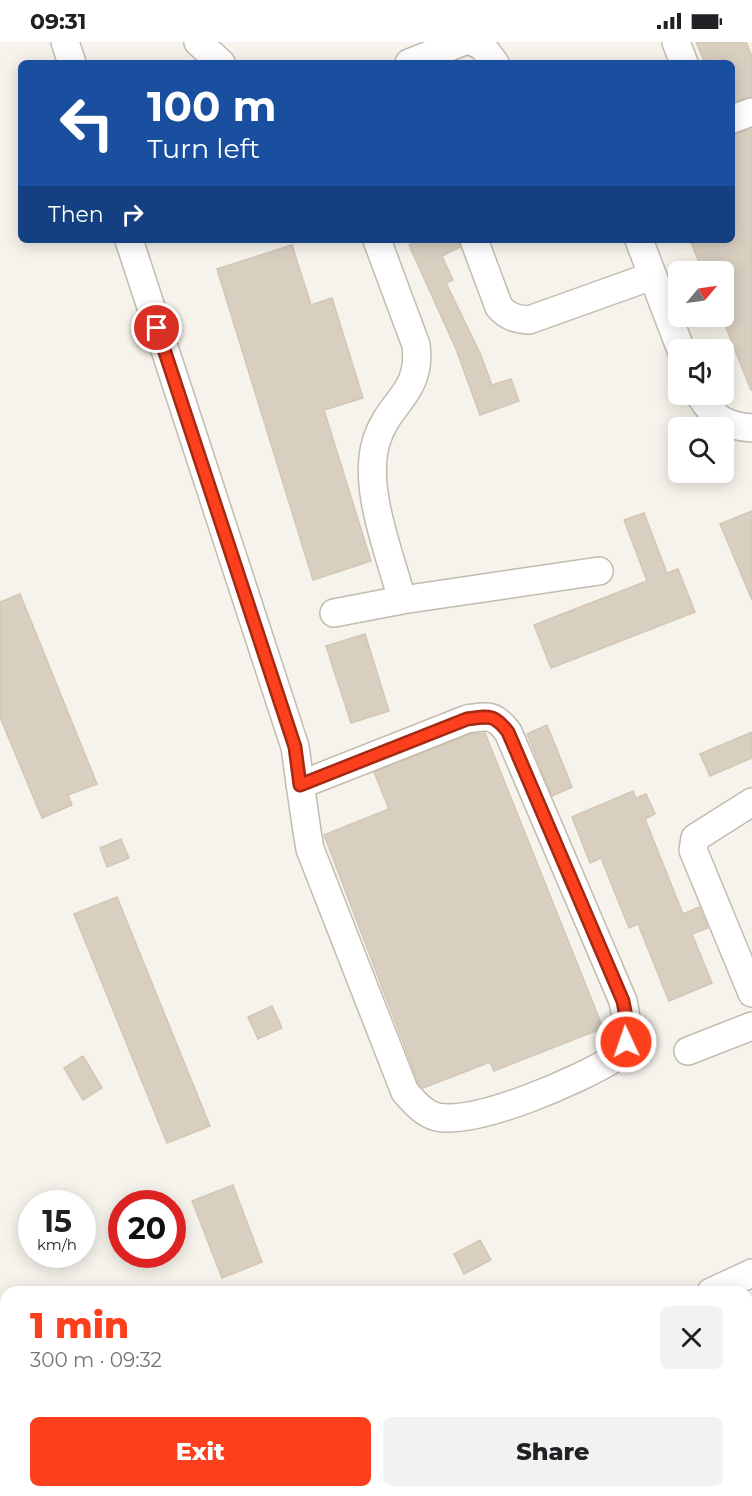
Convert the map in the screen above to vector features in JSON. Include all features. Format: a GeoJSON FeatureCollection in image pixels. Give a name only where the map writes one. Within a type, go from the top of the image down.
{"type":"FeatureCollection","features":[{"type":"Feature","properties":{"kind":"lane"},"geometry":{"type":"LineString","coordinates":[[65,42],[71,60]]}},
{"type":"Feature","properties":{"kind":"lane"},"geometry":{"type":"LineString","coordinates":[[198,42],[218,60]]}},
{"type":"Feature","properties":{"kind":"lane"},"geometry":{"type":"LineString","coordinates":[[417,60],[462,42]]}},
{"type":"Feature","properties":{"kind":"lane"},"geometry":{"type":"LineString","coordinates":[[473,42],[482,46],[493,60]]}},
{"type":"Feature","properties":{"kind":"lane"},"geometry":{"type":"LineString","coordinates":[[676,42],[683,60]]}},
{"type":"Feature","properties":{"kind":"lane"},"geometry":{"type":"LineString","coordinates":[[735,118],[752,112]]}},
{"type":"Feature","properties":{"kind":"lane"},"geometry":{"type":"LineString","coordinates":[[130,243],[295,747],[300,785],[310,849],[405,1092],[417,1106],[437,1117],[475,1116],[515,1103],[615,1058],[626,1042],[628,1028],[623,1001],[508,732],[498,719],[486,717],[467,719],[300,785]]}},
{"type":"Feature","properties":{"kind":"lane"},"geometry":{"type":"LineString","coordinates":[[378,243],[416,345],[418,363],[417,376],[383,425],[373,454],[372,482],[376,503],[402,600]]}},
{"type":"Feature","properties":{"kind":"lane"},"geometry":{"type":"LineString","coordinates":[[475,243],[499,308],[507,315],[518,319],[529,320],[652,276]]}},
{"type":"Feature","properties":{"kind":"lane"},"geometry":{"type":"LineString","coordinates":[[640,243],[677,339]]}},
{"type":"Feature","properties":{"kind":"lane"},"geometry":{"type":"LineString","coordinates":[[706,405],[711,413],[732,427],[752,429]]}},
{"type":"Feature","properties":{"kind":"lane"},"geometry":{"type":"LineString","coordinates":[[334,614],[402,600],[599,571]]}},
{"type":"Feature","properties":{"kind":"lane"},"geometry":{"type":"LineString","coordinates":[[752,802],[695,838],[693,850],[752,993]]}},
{"type":"Feature","properties":{"kind":"lane"},"geometry":{"type":"LineString","coordinates":[[688,1051],[752,1026]]}},
{"type":"Feature","properties":{"kind":"lane"},"geometry":{"type":"LineString","coordinates":[[724,1286],[752,1273]]}},
{"type":"Feature","properties":{"kind":"building"},"geometry":{"type":"Polygon","coordinates":[[[696,42],[746,42],[752,57],[752,97],[735,101],[735,60],[704,60],[696,42]]]}},
{"type":"Feature","properties":{"kind":"building"},"geometry":{"type":"Polygon","coordinates":[[[752,129],[752,390],[734,348],[734,339],[731,339],[726,327],[734,327],[734,261],[699,261],[691,243],[735,243],[735,133],[752,129]]]}},
{"type":"Feature","properties":{"kind":"building"},"geometry":{"type":"Polygon","coordinates":[[[413,243],[459,243],[460,247],[442,256],[453,280],[446,283],[480,353],[492,385],[511,379],[519,401],[480,415],[456,349],[409,245],[413,243]]]}},
{"type":"Feature","properties":{"kind":"building"},"geometry":{"type":"Polygon","coordinates":[[[292,245],[311,305],[332,298],[363,398],[324,410],[371,561],[313,580],[217,269],[292,245]]]}},
{"type":"Feature","properties":{"kind":"building"},"geometry":{"type":"Polygon","coordinates":[[[752,511],[752,600],[720,524],[752,511]]]}},
{"type":"Feature","properties":{"kind":"building"},"geometry":{"type":"Polygon","coordinates":[[[644,513],[667,573],[678,569],[695,612],[551,668],[534,625],[647,581],[624,520],[644,513]]]}},
{"type":"Feature","properties":{"kind":"building"},"geometry":{"type":"Polygon","coordinates":[[[20,594],[97,784],[68,795],[72,805],[42,818],[0,717],[0,602],[20,594]]]}},
{"type":"Feature","properties":{"kind":"building"},"geometry":{"type":"Polygon","coordinates":[[[365,634],[389,711],[351,723],[326,646],[365,634]]]}},
{"type":"Feature","properties":{"kind":"building"},"geometry":{"type":"Polygon","coordinates":[[[547,725],[572,787],[552,796],[527,734],[547,725]]]}},
{"type":"Feature","properties":{"kind":"building"},"geometry":{"type":"Polygon","coordinates":[[[752,732],[752,758],[710,776],[700,754],[752,732]]]}},
{"type":"Feature","properties":{"kind":"building"},"geometry":{"type":"Polygon","coordinates":[[[485,733],[603,1028],[494,1071],[490,1062],[423,1088],[419,1084],[324,835],[389,809],[374,772],[471,734],[485,733]]]}},
{"type":"Feature","properties":{"kind":"building"},"geometry":{"type":"Polygon","coordinates":[[[633,791],[636,798],[646,794],[655,814],[645,819],[683,914],[699,907],[708,928],[692,934],[712,983],[669,1001],[638,924],[629,928],[601,858],[590,863],[572,817],[633,791]]]}},
{"type":"Feature","properties":{"kind":"building"},"geometry":{"type":"Polygon","coordinates":[[[121,839],[129,858],[107,867],[100,848],[121,839]]]}},
{"type":"Feature","properties":{"kind":"building"},"geometry":{"type":"Polygon","coordinates":[[[117,897],[210,1126],[167,1143],[74,914],[117,897]]]}},
{"type":"Feature","properties":{"kind":"building"},"geometry":{"type":"Polygon","coordinates":[[[272,1006],[282,1028],[258,1039],[248,1017],[272,1006]]]}},
{"type":"Feature","properties":{"kind":"building"},"geometry":{"type":"Polygon","coordinates":[[[83,1056],[102,1088],[83,1100],[64,1068],[83,1056]]]}},
{"type":"Feature","properties":{"kind":"building"},"geometry":{"type":"Polygon","coordinates":[[[233,1185],[262,1262],[222,1278],[192,1201],[233,1185]]]}},
{"type":"Feature","properties":{"kind":"building"},"geometry":{"type":"Polygon","coordinates":[[[480,1240],[491,1260],[464,1274],[454,1254],[480,1240]]]}},
{"type":"Feature","properties":{"kind":"route"},"geometry":{"type":"LineString","coordinates":[[157,328],[295,747],[300,785],[467,719],[486,717],[498,719],[508,732],[623,1001],[628,1028],[626,1042]]}}]}
